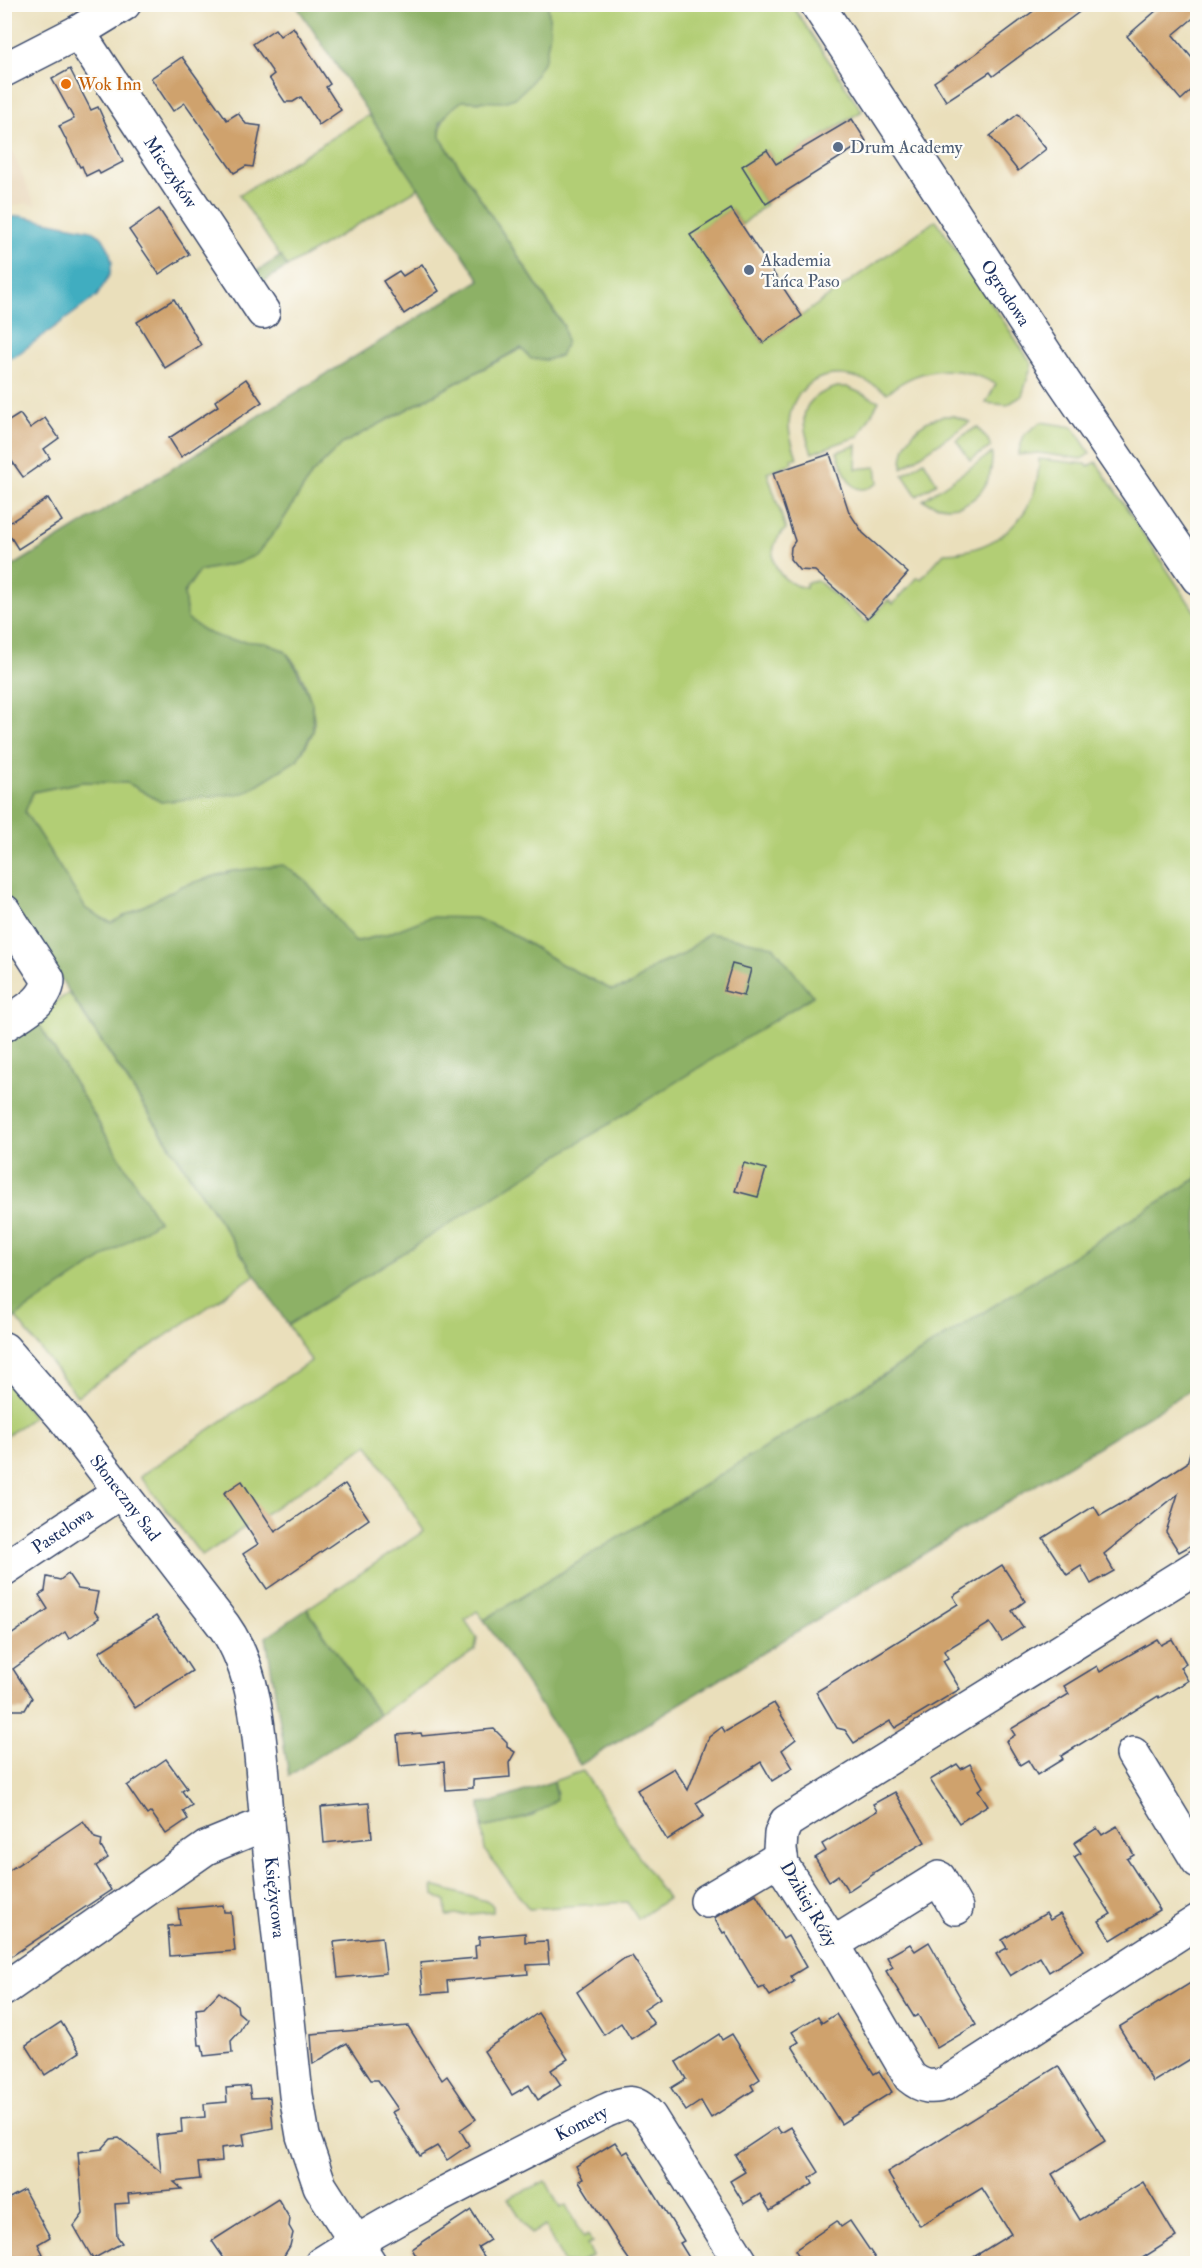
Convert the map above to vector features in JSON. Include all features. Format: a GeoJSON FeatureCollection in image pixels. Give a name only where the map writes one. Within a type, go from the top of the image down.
{"type":"FeatureCollection","features":[{"type":"Feature","properties":{"kind":"street"},"geometry":{"type":"LineString","coordinates":[[4,70],[78,32],[124,4]]}},
{"type":"Feature","properties":{"kind":"street","name":"Ogrodowa"},"geometry":{"type":"LineString","coordinates":[[817,4],[1064,382],[1197,578]]}},
{"type":"Feature","properties":{"kind":"street","name":"Mieczyków"},"geometry":{"type":"LineString","coordinates":[[78,32],[263,312]]}},
{"type":"Feature","properties":{"kind":"street"},"geometry":{"type":"LineString","coordinates":[[4,911],[48,979],[48,986],[39,1000],[4,1025]]}},
{"type":"Feature","properties":{"kind":"street","name":"Słoneczny Sad"},"geometry":{"type":"LineString","coordinates":[[4,1349],[64,1418],[225,1626],[240,1650],[256,1714],[267,1823]]}},
{"type":"Feature","properties":{"kind":"street","name":"Pastelowa"},"geometry":{"type":"LineString","coordinates":[[4,1569],[120,1492]]}},
{"type":"Feature","properties":{"kind":"street","name":"Dzikiej Róży"},"geometry":{"type":"LineString","coordinates":[[1197,1566],[786,1822],[781,1834],[782,1865],[833,1944],[910,2077],[918,2084],[928,2087],[947,2083],[1197,1922]]}},
{"type":"Feature","properties":{"kind":"street"},"geometry":{"type":"LineString","coordinates":[[1133,1754],[1197,1861]]}},
{"type":"Feature","properties":{"kind":"street"},"geometry":{"type":"LineString","coordinates":[[4,1989],[206,1848],[267,1823]]}},
{"type":"Feature","properties":{"kind":"street","name":"Księżycowa"},"geometry":{"type":"LineString","coordinates":[[267,1823],[296,2095],[303,2136],[320,2186],[363,2252]]}},
{"type":"Feature","properties":{"kind":"street"},"geometry":{"type":"LineString","coordinates":[[707,1901],[781,1857]]}},
{"type":"Feature","properties":{"kind":"street"},"geometry":{"type":"LineString","coordinates":[[833,1944],[939,1878],[956,1908]]}},
{"type":"Feature","properties":{"kind":"street","name":"Komety"},"geometry":{"type":"LineString","coordinates":[[363,2252],[605,2112],[620,2105],[632,2103],[640,2106],[650,2117],[742,2264]]}},
{"type":"Feature","properties":{"kind":"street"},"geometry":{"type":"LineString","coordinates":[[321,2264],[363,2252]]}},
{"type":"Feature","properties":{"kind":"shaded area"},"geometry":{"type":"Polygon","coordinates":[[[4,137],[36,206],[26,203],[5,208],[4,137]]]}},
{"type":"Feature","properties":{"kind":"green space"},"geometry":{"type":"Polygon","coordinates":[[[296,5],[548,5],[550,33],[545,59],[529,85],[515,98],[503,102],[462,101],[449,111],[440,123],[440,137],[564,327],[566,343],[560,356],[546,360],[531,359],[521,348],[342,444],[312,474],[278,528],[256,555],[238,563],[199,571],[184,593],[187,619],[208,633],[229,640],[266,643],[285,651],[296,668],[312,703],[313,731],[297,760],[244,793],[161,802],[128,783],[82,782],[33,792],[25,812],[86,909],[111,923],[182,886],[232,871],[283,865],[306,881],[355,942],[387,934],[430,917],[476,918],[509,932],[561,964],[612,990],[631,985],[655,966],[682,955],[709,933],[773,946],[813,996],[288,1325],[5,894],[5,571],[480,280],[296,5]]]}},
{"type":"Feature","properties":{"kind":"green space"},"geometry":{"type":"Polygon","coordinates":[[[548,5],[792,5],[862,111],[777,165],[767,150],[743,166],[766,204],[742,225],[731,209],[691,235],[763,343],[936,220],[1032,364],[1022,396],[1007,405],[986,403],[996,384],[968,373],[940,370],[913,377],[887,393],[867,381],[844,375],[822,377],[802,391],[792,407],[789,425],[797,458],[791,459],[793,463],[767,472],[786,529],[778,537],[773,556],[779,573],[786,580],[806,588],[806,583],[817,580],[867,623],[888,600],[893,604],[918,577],[921,579],[944,553],[982,546],[998,538],[1012,527],[1032,498],[1039,459],[1086,464],[1088,467],[1096,462],[1197,615],[1197,1178],[906,1361],[484,1620],[477,1611],[465,1620],[477,1638],[475,1650],[379,1715],[307,1609],[424,1531],[368,1445],[202,1556],[140,1476],[311,1361],[288,1325],[813,995],[709,933],[682,955],[655,966],[631,985],[612,990],[561,964],[509,932],[387,934],[354,942],[306,881],[232,871],[182,886],[111,923],[86,909],[25,812],[33,792],[82,782],[128,783],[161,802],[297,760],[313,732],[314,723],[306,687],[301,674],[288,654],[274,646],[227,640],[201,629],[187,619],[184,593],[199,571],[238,563],[278,528],[312,474],[342,444],[564,326],[440,137],[443,120],[453,108],[462,101],[481,102],[550,32],[548,5]]]}},
{"type":"Feature","properties":{"kind":"green space"},"geometry":{"type":"Polygon","coordinates":[[[369,115],[419,188],[287,267],[239,195],[369,115]]]}},
{"type":"Feature","properties":{"kind":"green space"},"geometry":{"type":"Polygon","coordinates":[[[281,256],[287,267],[258,285],[251,275],[281,256]]]}},
{"type":"Feature","properties":{"kind":"green space"},"geometry":{"type":"Polygon","coordinates":[[[837,387],[847,387],[879,401],[859,436],[812,453],[805,430],[805,412],[815,398],[837,387]]]}},
{"type":"Feature","properties":{"kind":"green space"},"geometry":{"type":"Polygon","coordinates":[[[944,416],[954,416],[970,422],[902,468],[904,449],[912,434],[926,422],[944,416]]]}},
{"type":"Feature","properties":{"kind":"green space"},"geometry":{"type":"Polygon","coordinates":[[[1041,422],[1073,427],[1090,453],[1082,459],[1038,453],[1018,455],[1024,435],[1041,422]]]}},
{"type":"Feature","properties":{"kind":"green space"},"geometry":{"type":"Polygon","coordinates":[[[977,427],[991,447],[970,460],[956,440],[977,427]]]}},
{"type":"Feature","properties":{"kind":"green space"},"geometry":{"type":"Polygon","coordinates":[[[857,445],[856,469],[876,467],[878,483],[869,488],[861,489],[850,482],[837,452],[857,445]]]}},
{"type":"Feature","properties":{"kind":"green space"},"geometry":{"type":"Polygon","coordinates":[[[992,453],[987,480],[981,491],[972,499],[962,505],[950,507],[923,500],[992,453]]]}},
{"type":"Feature","properties":{"kind":"green space"},"geometry":{"type":"Polygon","coordinates":[[[924,461],[937,483],[917,496],[903,475],[924,461]]]}},
{"type":"Feature","properties":{"kind":"green space"},"geometry":{"type":"Polygon","coordinates":[[[69,993],[255,1275],[77,1396],[15,1317],[158,1221],[34,1016],[69,993]]]}},
{"type":"Feature","properties":{"kind":"green space"},"geometry":{"type":"Polygon","coordinates":[[[34,1016],[158,1221],[11,1320],[5,1304],[5,1036],[34,1016]]]}},
{"type":"Feature","properties":{"kind":"green space"},"geometry":{"type":"Polygon","coordinates":[[[1197,1178],[1197,1386],[580,1765],[484,1620],[906,1361],[1197,1178]]]}},
{"type":"Feature","properties":{"kind":"green space"},"geometry":{"type":"Polygon","coordinates":[[[4,1377],[33,1417],[5,1437],[4,1437],[4,1377]]]}},
{"type":"Feature","properties":{"kind":"green space"},"geometry":{"type":"Polygon","coordinates":[[[307,1609],[379,1715],[289,1776],[266,1637],[307,1609]]]}},
{"type":"Feature","properties":{"kind":"green space"},"geometry":{"type":"Polygon","coordinates":[[[583,1771],[667,1899],[638,1919],[627,1902],[529,1909],[485,1851],[482,1828],[533,1816],[557,1794],[554,1781],[583,1771]]]}},
{"type":"Feature","properties":{"kind":"green space"},"geometry":{"type":"Polygon","coordinates":[[[554,1781],[556,1799],[548,1806],[522,1819],[482,1828],[480,1803],[493,1802],[554,1781]]]}},
{"type":"Feature","properties":{"kind":"green space"},"geometry":{"type":"Polygon","coordinates":[[[433,1886],[486,1901],[493,1906],[493,1912],[447,1916],[446,1902],[434,1895],[433,1886]]]}},
{"type":"Feature","properties":{"kind":"green space"},"geometry":{"type":"Polygon","coordinates":[[[546,2181],[560,2208],[566,2205],[583,2238],[588,2235],[592,2243],[587,2245],[593,2256],[578,2263],[564,2263],[545,2226],[531,2234],[508,2198],[546,2181]]]}},
{"type":"Feature","properties":{"kind":"water"},"geometry":{"type":"Polygon","coordinates":[[[20,216],[91,230],[102,237],[109,249],[112,262],[110,274],[97,296],[14,357],[5,358],[5,218],[20,216]]]}},
{"type":"Feature","properties":{"kind":"building"},"geometry":{"type":"Polygon","coordinates":[[[1043,4],[1090,4],[993,76],[990,72],[946,101],[934,82],[1043,4]]]}},
{"type":"Feature","properties":{"kind":"building"},"geometry":{"type":"Polygon","coordinates":[[[1164,4],[1197,4],[1197,15],[1173,35],[1197,64],[1197,85],[1181,100],[1127,36],[1164,4]]]}},
{"type":"Feature","properties":{"kind":"building"},"geometry":{"type":"Polygon","coordinates":[[[293,27],[330,84],[326,87],[341,110],[319,125],[301,97],[293,102],[285,102],[269,78],[274,74],[253,44],[275,29],[280,36],[293,27]]]}},
{"type":"Feature","properties":{"kind":"building"},"geometry":{"type":"Polygon","coordinates":[[[182,57],[227,120],[238,113],[246,124],[261,126],[253,167],[246,166],[234,173],[185,103],[173,111],[151,78],[182,57]]]}},
{"type":"Feature","properties":{"kind":"building"},"geometry":{"type":"Polygon","coordinates":[[[70,69],[91,110],[98,107],[123,162],[100,174],[98,170],[86,176],[59,126],[74,119],[52,79],[70,69]]]}},
{"type":"Feature","properties":{"kind":"building"},"geometry":{"type":"Polygon","coordinates":[[[1018,114],[1046,149],[1018,171],[990,136],[1018,114]]]}},
{"type":"Feature","properties":{"kind":"building"},"geometry":{"type":"Polygon","coordinates":[[[852,119],[866,141],[766,204],[742,166],[767,150],[776,164],[852,119]]]}},
{"type":"Feature","properties":{"kind":"building"},"geometry":{"type":"Polygon","coordinates":[[[159,209],[189,254],[159,274],[129,230],[159,209]]]}},
{"type":"Feature","properties":{"kind":"building"},"geometry":{"type":"Polygon","coordinates":[[[731,209],[802,316],[763,343],[690,235],[731,209]]]}},
{"type":"Feature","properties":{"kind":"building"},"geometry":{"type":"Polygon","coordinates":[[[422,264],[439,291],[404,314],[383,281],[399,271],[403,276],[422,264]]]}},
{"type":"Feature","properties":{"kind":"building"},"geometry":{"type":"Polygon","coordinates":[[[174,299],[201,345],[165,368],[137,322],[174,299]]]}},
{"type":"Feature","properties":{"kind":"building"},"geometry":{"type":"Polygon","coordinates":[[[246,379],[262,402],[181,457],[169,438],[218,406],[215,401],[246,379]]]}},
{"type":"Feature","properties":{"kind":"building"},"geometry":{"type":"Polygon","coordinates":[[[20,414],[30,428],[45,418],[59,438],[44,449],[50,458],[23,477],[4,450],[4,424],[20,414]]]}},
{"type":"Feature","properties":{"kind":"building"},"geometry":{"type":"Polygon","coordinates":[[[830,454],[849,512],[863,533],[908,573],[868,618],[815,571],[799,570],[790,559],[791,547],[795,541],[773,473],[830,454]]]}},
{"type":"Feature","properties":{"kind":"building"},"geometry":{"type":"Polygon","coordinates":[[[48,498],[62,521],[18,549],[4,526],[48,498]]]}},
{"type":"Feature","properties":{"kind":"building"},"geometry":{"type":"Polygon","coordinates":[[[732,964],[751,969],[744,996],[724,991],[732,964]]]}},
{"type":"Feature","properties":{"kind":"building"},"geometry":{"type":"Polygon","coordinates":[[[744,1163],[766,1169],[758,1197],[735,1191],[744,1163]]]}},
{"type":"Feature","properties":{"kind":"building"},"geometry":{"type":"Polygon","coordinates":[[[1192,1446],[1197,1447],[1197,1542],[1179,1552],[1166,1532],[1178,1494],[1104,1554],[1114,1571],[1091,1584],[1081,1566],[1067,1575],[1043,1538],[1094,1506],[1100,1516],[1153,1485],[1187,1463],[1192,1446]]]}},
{"type":"Feature","properties":{"kind":"building"},"geometry":{"type":"Polygon","coordinates":[[[242,1481],[275,1532],[345,1484],[369,1519],[267,1589],[243,1554],[258,1544],[224,1493],[242,1481]]]}},
{"type":"Feature","properties":{"kind":"building"},"geometry":{"type":"Polygon","coordinates":[[[1002,1565],[1025,1601],[1012,1611],[1023,1627],[1002,1641],[990,1623],[944,1651],[948,1658],[943,1661],[960,1689],[895,1728],[890,1721],[854,1743],[845,1730],[837,1728],[816,1692],[958,1604],[953,1596],[1002,1565]]]}},
{"type":"Feature","properties":{"kind":"building"},"geometry":{"type":"Polygon","coordinates":[[[68,1574],[78,1589],[98,1592],[94,1611],[99,1618],[69,1639],[65,1632],[13,1669],[32,1698],[25,1710],[4,1710],[4,1640],[48,1609],[39,1595],[45,1591],[47,1577],[60,1580],[68,1574]]]}},
{"type":"Feature","properties":{"kind":"building"},"geometry":{"type":"Polygon","coordinates":[[[156,1616],[192,1671],[135,1708],[99,1652],[156,1616]]]}},
{"type":"Feature","properties":{"kind":"building"},"geometry":{"type":"Polygon","coordinates":[[[1157,1639],[1161,1645],[1172,1639],[1186,1663],[1180,1667],[1188,1681],[1159,1698],[1158,1696],[1061,1756],[1063,1759],[1037,1775],[1028,1760],[1020,1765],[1006,1741],[1015,1735],[1011,1729],[1069,1694],[1064,1686],[1097,1666],[1100,1672],[1157,1639]]]}},
{"type":"Feature","properties":{"kind":"building"},"geometry":{"type":"Polygon","coordinates":[[[774,1703],[796,1739],[782,1750],[793,1768],[772,1781],[761,1762],[696,1803],[704,1816],[667,1840],[637,1790],[674,1768],[688,1790],[709,1737],[722,1727],[725,1732],[774,1703]]]}},
{"type":"Feature","properties":{"kind":"building"},"geometry":{"type":"Polygon","coordinates":[[[494,1729],[507,1742],[507,1747],[515,1752],[509,1763],[510,1777],[473,1780],[473,1788],[446,1790],[444,1762],[400,1766],[397,1735],[421,1733],[422,1736],[494,1729]]]}},
{"type":"Feature","properties":{"kind":"building"},"geometry":{"type":"Polygon","coordinates":[[[166,1759],[187,1788],[182,1791],[192,1805],[183,1811],[188,1819],[166,1834],[151,1812],[147,1815],[127,1786],[166,1759]]]}},
{"type":"Feature","properties":{"kind":"building"},"geometry":{"type":"Polygon","coordinates":[[[957,1764],[961,1769],[970,1764],[983,1787],[978,1790],[988,1805],[959,1823],[930,1780],[957,1764]]]}},
{"type":"Feature","properties":{"kind":"building"},"geometry":{"type":"Polygon","coordinates":[[[895,1792],[925,1842],[848,1891],[838,1875],[829,1881],[815,1858],[826,1851],[822,1844],[877,1811],[873,1804],[895,1792]]]}},
{"type":"Feature","properties":{"kind":"building"},"geometry":{"type":"Polygon","coordinates":[[[369,1803],[372,1838],[324,1843],[321,1807],[369,1803]]]}},
{"type":"Feature","properties":{"kind":"building"},"geometry":{"type":"Polygon","coordinates":[[[83,1821],[95,1838],[102,1840],[101,1847],[108,1858],[96,1866],[111,1890],[4,1961],[4,1874],[83,1821]]]}},
{"type":"Feature","properties":{"kind":"building"},"geometry":{"type":"Polygon","coordinates":[[[1117,1826],[1134,1855],[1127,1859],[1160,1910],[1111,1940],[1099,1921],[1111,1914],[1074,1857],[1081,1853],[1074,1843],[1097,1828],[1102,1835],[1117,1826]]]}},
{"type":"Feature","properties":{"kind":"building"},"geometry":{"type":"Polygon","coordinates":[[[756,1894],[783,1939],[788,1936],[806,1967],[791,1976],[794,1982],[770,1996],[764,1987],[759,1989],[714,1918],[756,1894]]]}},
{"type":"Feature","properties":{"kind":"building"},"geometry":{"type":"Polygon","coordinates":[[[223,1905],[224,1912],[231,1912],[235,1951],[170,1956],[168,1926],[180,1925],[178,1909],[223,1905]]]}},
{"type":"Feature","properties":{"kind":"building"},"geometry":{"type":"Polygon","coordinates":[[[1046,1913],[1050,1920],[1060,1914],[1084,1950],[1049,1972],[1040,1957],[1010,1976],[996,1954],[1007,1948],[1002,1940],[1046,1913]]]}},
{"type":"Feature","properties":{"kind":"building"},"geometry":{"type":"Polygon","coordinates":[[[525,1933],[525,1942],[547,1941],[549,1964],[527,1965],[528,1974],[447,1981],[448,1992],[423,1994],[420,1963],[476,1958],[475,1946],[479,1945],[479,1937],[525,1933]]]}},
{"type":"Feature","properties":{"kind":"building"},"geometry":{"type":"Polygon","coordinates":[[[382,1937],[386,1973],[338,1978],[334,1942],[382,1937]]]}},
{"type":"Feature","properties":{"kind":"building"},"geometry":{"type":"Polygon","coordinates":[[[929,1942],[976,2025],[937,2048],[918,2015],[914,2017],[886,1971],[893,1967],[887,1957],[910,1944],[915,1951],[929,1942]]]}},
{"type":"Feature","properties":{"kind":"building"},"geometry":{"type":"Polygon","coordinates":[[[632,1956],[660,1998],[644,2009],[654,2024],[631,2039],[621,2023],[604,2035],[577,1992],[625,1958],[632,1956]]]}},
{"type":"Feature","properties":{"kind":"building"},"geometry":{"type":"Polygon","coordinates":[[[1197,1979],[1197,2055],[1153,2082],[1119,2027],[1197,1979]]]}},
{"type":"Feature","properties":{"kind":"building"},"geometry":{"type":"Polygon","coordinates":[[[219,1992],[237,2005],[238,2012],[246,2019],[231,2041],[232,2053],[204,2056],[202,2045],[199,2045],[196,2009],[204,2008],[219,1992]]]}},
{"type":"Feature","properties":{"kind":"building"},"geometry":{"type":"Polygon","coordinates":[[[538,2013],[568,2059],[551,2070],[561,2085],[538,2100],[529,2085],[512,2095],[484,2051],[538,2013]]]}},
{"type":"Feature","properties":{"kind":"building"},"geometry":{"type":"Polygon","coordinates":[[[836,2014],[874,2074],[879,2071],[892,2092],[841,2124],[792,2046],[799,2042],[792,2032],[818,2016],[822,2023],[836,2014]]]}},
{"type":"Feature","properties":{"kind":"building"},"geometry":{"type":"Polygon","coordinates":[[[61,2022],[80,2052],[45,2075],[26,2045],[61,2022]]]}},
{"type":"Feature","properties":{"kind":"building"},"geometry":{"type":"Polygon","coordinates":[[[408,2026],[442,2080],[447,2076],[476,2119],[460,2130],[469,2145],[447,2160],[437,2146],[420,2156],[392,2112],[398,2109],[378,2080],[371,2080],[347,2043],[313,2064],[311,2034],[408,2026]]]}},
{"type":"Feature","properties":{"kind":"building"},"geometry":{"type":"Polygon","coordinates":[[[719,2034],[722,2040],[732,2034],[760,2079],[751,2085],[754,2090],[711,2118],[701,2101],[686,2111],[671,2088],[686,2079],[676,2062],[719,2034]]]}},
{"type":"Feature","properties":{"kind":"building"},"geometry":{"type":"Polygon","coordinates":[[[1058,2066],[1105,2141],[1052,2174],[1080,2220],[1143,2182],[1176,2237],[1133,2264],[962,2264],[1011,2234],[982,2188],[920,2226],[887,2172],[1058,2066]]]}},
{"type":"Feature","properties":{"kind":"building"},"geometry":{"type":"Polygon","coordinates":[[[249,2086],[251,2098],[270,2097],[273,2128],[243,2134],[245,2145],[221,2148],[222,2161],[198,2163],[200,2179],[174,2182],[182,2189],[128,2194],[129,2203],[115,2204],[117,2236],[122,2243],[93,2259],[74,2226],[83,2214],[78,2152],[102,2149],[111,2139],[119,2138],[161,2172],[157,2135],[182,2132],[181,2119],[205,2117],[204,2104],[227,2102],[226,2088],[249,2086]]]}},
{"type":"Feature","properties":{"kind":"building"},"geometry":{"type":"Polygon","coordinates":[[[777,2127],[781,2133],[791,2127],[819,2172],[810,2178],[813,2184],[770,2211],[760,2194],[744,2204],[730,2181],[745,2172],[735,2155],[777,2127]]]}},
{"type":"Feature","properties":{"kind":"building"},"geometry":{"type":"Polygon","coordinates":[[[615,2142],[623,2154],[628,2151],[684,2241],[680,2243],[693,2264],[632,2264],[623,2251],[579,2181],[583,2179],[576,2166],[615,2142]]]}},
{"type":"Feature","properties":{"kind":"building"},"geometry":{"type":"Polygon","coordinates":[[[24,2190],[50,2237],[38,2244],[43,2254],[27,2264],[4,2264],[4,2201],[24,2190]]]}},
{"type":"Feature","properties":{"kind":"building"},"geometry":{"type":"Polygon","coordinates":[[[278,2199],[290,2219],[289,2226],[293,2233],[290,2246],[279,2264],[231,2264],[225,2260],[212,2241],[278,2199]]]}},
{"type":"Feature","properties":{"kind":"building"},"geometry":{"type":"Polygon","coordinates":[[[471,2210],[490,2240],[478,2247],[489,2264],[421,2264],[412,2249],[471,2210]]]}},
{"type":"Feature","properties":{"kind":"building"},"geometry":{"type":"Polygon","coordinates":[[[837,2221],[841,2227],[850,2221],[879,2264],[804,2264],[795,2250],[837,2221]]]}},
{"type":"Feature","properties":{"kind":"place","name":"Wok Inn"},"geometry":{"type":"Point","coordinates":[66,84]}},
{"type":"Feature","properties":{"kind":"place","name":"Drum Academy"},"geometry":{"type":"Point","coordinates":[838,147]}},
{"type":"Feature","properties":{"kind":"place","name":"Akademia Tańca Paso"},"geometry":{"type":"Point","coordinates":[749,270]}}]}
